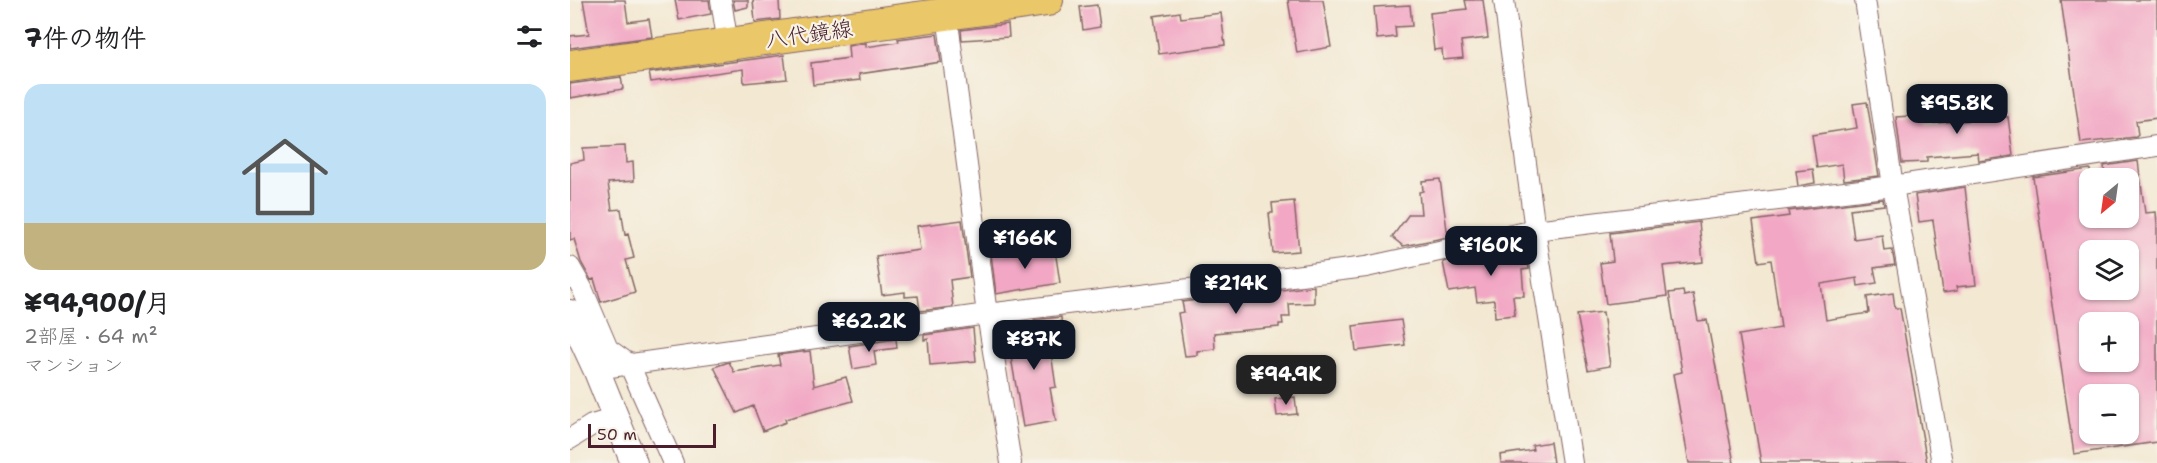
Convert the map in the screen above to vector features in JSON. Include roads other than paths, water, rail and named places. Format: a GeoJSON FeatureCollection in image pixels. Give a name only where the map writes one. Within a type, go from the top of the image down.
{"type":"FeatureCollection","features":[{"type":"Feature","properties":{"kind":"main road","name":"八代鏡線"},"geometry":{"type":"LineString","coordinates":[[570,66],[1047,0]]}},
{"type":"Feature","properties":{"kind":"street"},"geometry":{"type":"LineString","coordinates":[[721,0],[728,45]]}},
{"type":"Feature","properties":{"kind":"street"},"geometry":{"type":"LineString","coordinates":[[1504,0],[1535,230],[1572,463]]}},
{"type":"Feature","properties":{"kind":"street"},"geometry":{"type":"LineString","coordinates":[[1865,0],[1893,186],[1942,463]]}},
{"type":"Feature","properties":{"kind":"street"},"geometry":{"type":"LineString","coordinates":[[947,15],[987,314],[1011,463]]}},
{"type":"Feature","properties":{"kind":"street"},"geometry":{"type":"LineString","coordinates":[[596,369],[987,314],[1366,267],[1535,230],[1893,186],[2157,146]]}},
{"type":"Feature","properties":{"kind":"street"},"geometry":{"type":"LineString","coordinates":[[570,267],[576,290],[608,349],[629,364],[673,463]]}},
{"type":"Feature","properties":{"kind":"street"},"geometry":{"type":"LineString","coordinates":[[570,313],[596,369],[634,463]]}},
{"type":"Feature","properties":{"kind":"street"},"geometry":{"type":"LineString","coordinates":[[570,439],[592,425],[615,418]]}}]}
